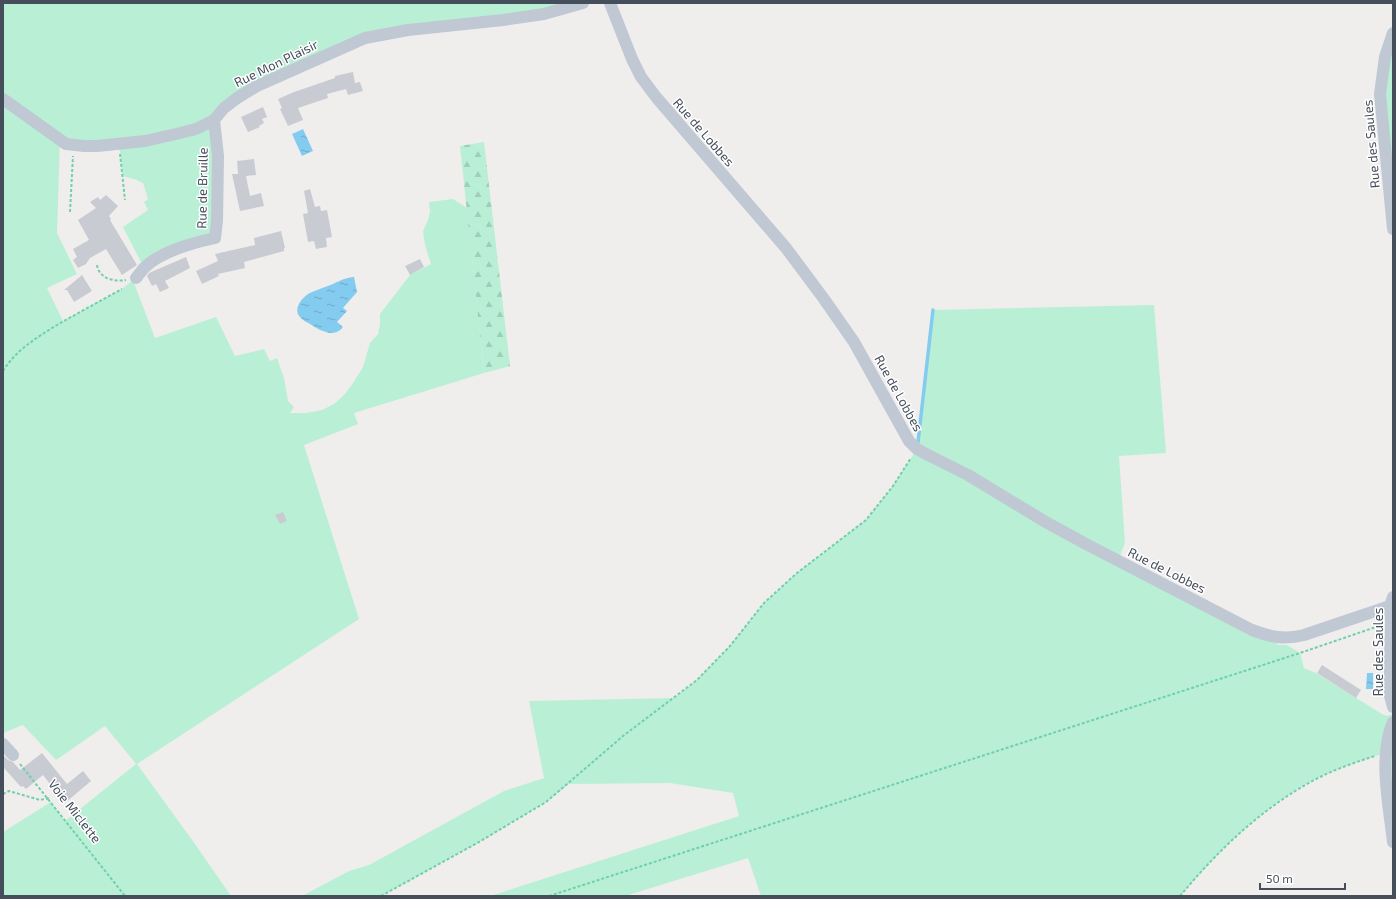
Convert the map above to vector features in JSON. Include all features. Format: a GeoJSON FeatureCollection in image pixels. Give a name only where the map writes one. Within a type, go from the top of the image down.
{"type":"FeatureCollection","features":[{"type":"Feature","properties":{"kind":"street","name":"Rue Mon Plaisir"},"geometry":{"type":"LineString","coordinates":[[3,99],[16,106],[60,140],[73,145],[119,145],[145,141],[196,128],[214,120],[224,108],[257,86],[365,38],[408,30],[544,14],[583,3]]}},
{"type":"Feature","properties":{"kind":"street","name":"Rue de Lobbes"},"geometry":{"type":"LineString","coordinates":[[610,3],[626,46],[641,77],[656,97],[804,271],[854,342],[909,441],[917,449],[968,475],[1044,521],[1084,543],[1252,630],[1263,634],[1278,638],[1304,636],[1392,602]]}},
{"type":"Feature","properties":{"kind":"street","name":"Rue des Saules"},"geometry":{"type":"LineString","coordinates":[[1393,33],[1385,57],[1380,94],[1393,229]]}},
{"type":"Feature","properties":{"kind":"street","name":"Rue de Bruille"},"geometry":{"type":"LineString","coordinates":[[136,278],[144,268],[162,255],[179,248],[215,238],[217,221],[218,156],[214,120]]}},
{"type":"Feature","properties":{"kind":"street","name":"Rue des Saules"},"geometry":{"type":"LineString","coordinates":[[1392,602],[1390,696],[1393,707]]}},
{"type":"Feature","properties":{"kind":"street"},"geometry":{"type":"LineString","coordinates":[[1393,722],[1387,741],[1385,769],[1393,842]]}},
{"type":"Feature","properties":{"kind":"street"},"geometry":{"type":"LineString","coordinates":[[3,744],[13,755]]}},
{"type":"Feature","properties":{"kind":"path"},"geometry":{"type":"LineString","coordinates":[[70,212],[73,145]]}},
{"type":"Feature","properties":{"kind":"path"},"geometry":{"type":"LineString","coordinates":[[119,145],[125,200]]}},
{"type":"Feature","properties":{"kind":"path"},"geometry":{"type":"LineString","coordinates":[[97,265],[101,274],[113,281],[136,278]]}},
{"type":"Feature","properties":{"kind":"path"},"geometry":{"type":"LineString","coordinates":[[3,371],[15,356],[31,341],[72,316],[122,289]]}},
{"type":"Feature","properties":{"kind":"path"},"geometry":{"type":"LineString","coordinates":[[381,896],[479,842],[546,802],[623,736],[697,680],[730,646],[764,603],[797,573],[866,520],[892,486],[917,449]]}},
{"type":"Feature","properties":{"kind":"path"},"geometry":{"type":"LineString","coordinates":[[549,896],[1300,653],[1391,622]]}},
{"type":"Feature","properties":{"kind":"path"},"geometry":{"type":"LineString","coordinates":[[1180,896],[1230,841],[1282,800],[1319,777],[1386,752]]}},
{"type":"Feature","properties":{"kind":"path","name":"Voie Miclette"},"geometry":{"type":"LineString","coordinates":[[13,755],[49,798],[65,821],[125,896]]}},
{"type":"Feature","properties":{"kind":"path"},"geometry":{"type":"LineString","coordinates":[[3,794],[9,791],[40,800],[49,798]]}},
{"type":"Feature","properties":{"kind":"green space"},"geometry":{"type":"Polygon","coordinates":[[[3,3],[565,3],[566,9],[384,34],[287,73],[214,120],[215,238],[144,268],[123,227],[148,210],[144,202],[148,199],[143,183],[123,176],[119,145],[60,140],[57,233],[77,274],[47,288],[63,321],[122,289],[132,281],[155,338],[216,317],[235,356],[264,349],[270,361],[277,358],[284,378],[288,401],[294,407],[290,413],[306,413],[322,410],[334,404],[345,394],[353,383],[363,367],[370,343],[378,334],[380,314],[410,275],[431,264],[425,245],[423,231],[430,212],[429,202],[453,199],[467,208],[484,373],[354,413],[358,424],[304,445],[359,619],[137,764],[231,896],[3,896],[3,832],[51,802],[65,821],[136,764],[105,726],[56,760],[23,725],[3,733],[3,3]]]}},
{"type":"Feature","properties":{"kind":"green space"},"geometry":{"type":"Polygon","coordinates":[[[1393,33],[1393,155],[1385,154],[1380,94],[1393,33]]]}},
{"type":"Feature","properties":{"kind":"green space"},"geometry":{"type":"Polygon","coordinates":[[[484,142],[510,366],[484,373],[460,146],[484,142]]]}},
{"type":"Feature","properties":{"kind":"green space"},"geometry":{"type":"Polygon","coordinates":[[[1154,305],[1166,453],[1119,456],[1125,543],[1118,561],[1278,638],[1277,645],[1287,645],[1300,653],[1304,668],[1316,673],[1382,714],[1387,716],[1393,714],[1393,842],[1385,753],[1327,773],[1280,800],[1227,845],[1180,896],[761,896],[748,858],[625,896],[490,896],[739,816],[733,793],[670,783],[569,784],[546,802],[479,842],[381,896],[302,896],[349,871],[369,865],[504,791],[544,778],[529,701],[674,698],[697,680],[730,646],[764,603],[797,573],[866,520],[893,486],[917,449],[933,310],[1154,305]]]}},
{"type":"Feature","properties":{"kind":"water"},"geometry":{"type":"Polygon","coordinates":[[[303,129],[313,151],[302,156],[292,134],[303,129]]]}},
{"type":"Feature","properties":{"kind":"water"},"geometry":{"type":"Polygon","coordinates":[[[354,277],[357,292],[343,308],[347,311],[337,322],[343,327],[339,331],[331,333],[322,331],[300,317],[297,311],[299,304],[308,294],[354,277]]]}},
{"type":"Feature","properties":{"kind":"water"},"geometry":{"type":"Polygon","coordinates":[[[1367,673],[1373,673],[1373,689],[1366,689],[1367,673]]]}},
{"type":"Feature","properties":{"kind":"building"},"geometry":{"type":"Polygon","coordinates":[[[353,72],[355,83],[360,82],[363,91],[348,95],[346,89],[327,94],[328,98],[298,108],[303,120],[288,126],[280,109],[282,108],[278,99],[335,78],[335,76],[353,72]]]}},
{"type":"Feature","properties":{"kind":"building"},"geometry":{"type":"Polygon","coordinates":[[[263,107],[267,117],[262,119],[264,123],[259,126],[260,127],[248,132],[241,117],[263,107]]]}},
{"type":"Feature","properties":{"kind":"building"},"geometry":{"type":"Polygon","coordinates":[[[254,159],[256,175],[246,176],[250,196],[261,193],[264,206],[240,211],[232,174],[238,174],[237,161],[254,159]]]}},
{"type":"Feature","properties":{"kind":"building"},"geometry":{"type":"Polygon","coordinates":[[[310,189],[315,207],[320,206],[321,211],[327,210],[332,237],[326,238],[327,247],[316,249],[314,241],[308,242],[303,214],[308,213],[304,191],[310,189]]]}},
{"type":"Feature","properties":{"kind":"building"},"geometry":{"type":"Polygon","coordinates":[[[106,195],[118,206],[109,216],[111,219],[110,220],[137,265],[122,275],[106,249],[90,258],[86,264],[78,268],[73,260],[77,257],[73,249],[89,240],[78,220],[96,208],[90,202],[98,197],[100,200],[106,195]]]}},
{"type":"Feature","properties":{"kind":"building"},"geometry":{"type":"Polygon","coordinates":[[[281,231],[285,248],[284,251],[244,262],[245,268],[218,274],[219,276],[202,284],[196,271],[218,261],[215,254],[255,245],[254,238],[281,231]]]}},
{"type":"Feature","properties":{"kind":"building"},"geometry":{"type":"Polygon","coordinates":[[[186,257],[190,268],[165,281],[169,288],[160,292],[156,284],[152,286],[147,276],[149,273],[186,257]]]}},
{"type":"Feature","properties":{"kind":"building"},"geometry":{"type":"Polygon","coordinates":[[[420,259],[424,267],[410,275],[405,266],[420,259]]]}},
{"type":"Feature","properties":{"kind":"building"},"geometry":{"type":"Polygon","coordinates":[[[82,275],[92,291],[74,302],[67,290],[64,290],[82,275]]]}},
{"type":"Feature","properties":{"kind":"building"},"geometry":{"type":"Polygon","coordinates":[[[283,512],[287,521],[280,524],[275,515],[283,512]]]}},
{"type":"Feature","properties":{"kind":"building"},"geometry":{"type":"Polygon","coordinates":[[[1322,665],[1361,690],[1356,698],[1317,673],[1322,665]]]}},
{"type":"Feature","properties":{"kind":"building"},"geometry":{"type":"Polygon","coordinates":[[[42,753],[67,784],[83,771],[91,781],[65,803],[43,775],[26,789],[23,786],[21,787],[3,767],[3,755],[8,760],[13,762],[20,770],[42,753]]]}},
{"type":"Feature","properties":{"kind":"waterway"},"geometry":{"type":"LineString","coordinates":[[918,442],[933,310]]}}]}
